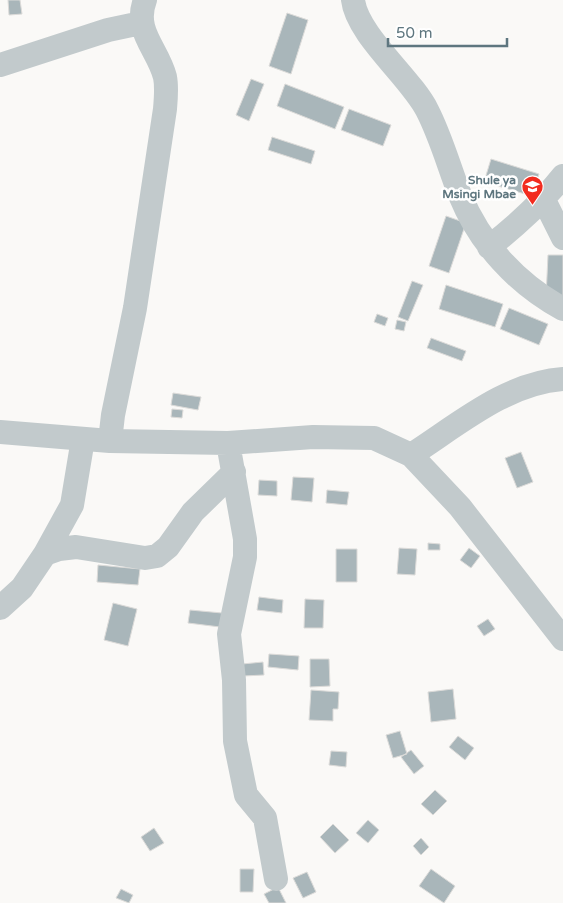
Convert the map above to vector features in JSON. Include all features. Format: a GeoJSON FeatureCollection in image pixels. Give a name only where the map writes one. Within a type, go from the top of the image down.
{"type":"FeatureCollection","features":[{"type":"Feature","properties":{"kind":"street"},"geometry":{"type":"LineString","coordinates":[[110,441],[113,415],[136,308],[165,109],[164,76],[141,23],[141,9],[145,0]]}},
{"type":"Feature","properties":{"kind":"street"},"geometry":{"type":"LineString","coordinates":[[353,0],[373,40],[427,109],[467,211],[489,247],[502,262],[545,299],[563,309]]}},
{"type":"Feature","properties":{"kind":"street"},"geometry":{"type":"LineString","coordinates":[[0,65],[108,30],[141,23]]}},
{"type":"Feature","properties":{"kind":"street"},"geometry":{"type":"LineString","coordinates":[[489,247],[520,224],[544,200],[563,176]]}},
{"type":"Feature","properties":{"kind":"street"},"geometry":{"type":"LineString","coordinates":[[544,200],[563,238]]}},
{"type":"Feature","properties":{"kind":"street"},"geometry":{"type":"LineString","coordinates":[[412,455],[502,397],[529,386],[563,379]]}},
{"type":"Feature","properties":{"kind":"street"},"geometry":{"type":"LineString","coordinates":[[0,432],[110,441],[228,443],[313,437],[355,436],[374,438],[412,455],[460,507],[563,639]]}},
{"type":"Feature","properties":{"kind":"street"},"geometry":{"type":"LineString","coordinates":[[0,608],[22,588],[45,554],[72,505],[83,439]]}},
{"type":"Feature","properties":{"kind":"street"},"geometry":{"type":"LineString","coordinates":[[228,443],[245,538],[245,557],[229,634],[234,680],[234,741],[246,795],[265,818],[276,879]]}},
{"type":"Feature","properties":{"kind":"street"},"geometry":{"type":"LineString","coordinates":[[45,554],[76,547],[145,558],[158,556],[168,547],[193,512],[234,472]]}},
{"type":"Feature","properties":{"kind":"building"},"geometry":{"type":"Polygon","coordinates":[[[8,0],[20,0],[22,14],[9,15],[8,0]]]}},
{"type":"Feature","properties":{"kind":"building"},"geometry":{"type":"Polygon","coordinates":[[[287,13],[308,20],[291,74],[269,66],[287,13]]]}},
{"type":"Feature","properties":{"kind":"building"},"geometry":{"type":"Polygon","coordinates":[[[251,79],[264,84],[249,121],[236,115],[251,79]]]}},
{"type":"Feature","properties":{"kind":"building"},"geometry":{"type":"Polygon","coordinates":[[[285,84],[344,107],[335,129],[277,106],[285,84]]]}},
{"type":"Feature","properties":{"kind":"building"},"geometry":{"type":"Polygon","coordinates":[[[349,109],[391,125],[383,146],[341,130],[349,109]]]}},
{"type":"Feature","properties":{"kind":"building"},"geometry":{"type":"Polygon","coordinates":[[[272,137],[315,151],[311,164],[268,150],[272,137]]]}},
{"type":"Feature","properties":{"kind":"building"},"geometry":{"type":"Polygon","coordinates":[[[491,159],[539,174],[532,196],[484,182],[491,159]]]}},
{"type":"Feature","properties":{"kind":"building"},"geometry":{"type":"Polygon","coordinates":[[[446,216],[466,223],[449,273],[429,266],[446,216]]]}},
{"type":"Feature","properties":{"kind":"building"},"geometry":{"type":"Polygon","coordinates":[[[548,255],[563,255],[563,298],[546,297],[548,255]]]}},
{"type":"Feature","properties":{"kind":"building"},"geometry":{"type":"Polygon","coordinates":[[[412,281],[423,285],[408,321],[398,317],[412,281]]]}},
{"type":"Feature","properties":{"kind":"building"},"geometry":{"type":"Polygon","coordinates":[[[446,285],[503,304],[495,327],[439,309],[446,285]]]}},
{"type":"Feature","properties":{"kind":"building"},"geometry":{"type":"Polygon","coordinates":[[[509,308],[548,324],[539,345],[500,329],[509,308]]]}},
{"type":"Feature","properties":{"kind":"building"},"geometry":{"type":"Polygon","coordinates":[[[377,314],[388,318],[385,326],[374,322],[377,314]]]}},
{"type":"Feature","properties":{"kind":"building"},"geometry":{"type":"Polygon","coordinates":[[[397,320],[406,322],[404,331],[395,329],[397,320]]]}},
{"type":"Feature","properties":{"kind":"building"},"geometry":{"type":"Polygon","coordinates":[[[431,338],[466,351],[462,361],[427,348],[431,338]]]}},
{"type":"Feature","properties":{"kind":"building"},"geometry":{"type":"Polygon","coordinates":[[[173,393],[201,397],[198,410],[171,405],[173,393]]]}},
{"type":"Feature","properties":{"kind":"building"},"geometry":{"type":"Polygon","coordinates":[[[172,409],[183,410],[182,418],[171,417],[172,409]]]}},
{"type":"Feature","properties":{"kind":"building"},"geometry":{"type":"Polygon","coordinates":[[[521,452],[533,482],[517,488],[505,458],[521,452]]]}},
{"type":"Feature","properties":{"kind":"building"},"geometry":{"type":"Polygon","coordinates":[[[293,477],[314,478],[312,502],[291,500],[293,477]]]}},
{"type":"Feature","properties":{"kind":"building"},"geometry":{"type":"Polygon","coordinates":[[[259,480],[277,481],[277,496],[258,495],[259,480]]]}},
{"type":"Feature","properties":{"kind":"building"},"geometry":{"type":"Polygon","coordinates":[[[327,490],[349,492],[347,505],[326,503],[327,490]]]}},
{"type":"Feature","properties":{"kind":"building"},"geometry":{"type":"Polygon","coordinates":[[[428,543],[440,544],[440,550],[428,550],[428,543]]]}},
{"type":"Feature","properties":{"kind":"building"},"geometry":{"type":"Polygon","coordinates":[[[399,548],[417,549],[415,575],[397,574],[399,548]]]}},
{"type":"Feature","properties":{"kind":"building"},"geometry":{"type":"Polygon","coordinates":[[[469,548],[480,556],[471,568],[460,560],[469,548]]]}},
{"type":"Feature","properties":{"kind":"building"},"geometry":{"type":"Polygon","coordinates":[[[336,549],[357,549],[357,582],[336,582],[336,549]]]}},
{"type":"Feature","properties":{"kind":"building"},"geometry":{"type":"Polygon","coordinates":[[[98,565],[140,569],[138,585],[97,582],[98,565]]]}},
{"type":"Feature","properties":{"kind":"building"},"geometry":{"type":"Polygon","coordinates":[[[259,597],[283,600],[282,613],[257,610],[259,597]]]}},
{"type":"Feature","properties":{"kind":"building"},"geometry":{"type":"Polygon","coordinates":[[[305,599],[324,600],[323,628],[304,628],[305,599]]]}},
{"type":"Feature","properties":{"kind":"building"},"geometry":{"type":"Polygon","coordinates":[[[113,603],[137,609],[128,646],[104,640],[113,603]]]}},
{"type":"Feature","properties":{"kind":"building"},"geometry":{"type":"Polygon","coordinates":[[[190,610],[222,613],[220,627],[188,623],[190,610]]]}},
{"type":"Feature","properties":{"kind":"building"},"geometry":{"type":"Polygon","coordinates":[[[488,619],[495,629],[484,636],[477,626],[488,619]]]}},
{"type":"Feature","properties":{"kind":"building"},"geometry":{"type":"Polygon","coordinates":[[[269,654],[299,656],[298,670],[268,667],[269,654]]]}},
{"type":"Feature","properties":{"kind":"building"},"geometry":{"type":"Polygon","coordinates":[[[310,659],[329,659],[330,686],[310,687],[310,659]]]}},
{"type":"Feature","properties":{"kind":"building"},"geometry":{"type":"Polygon","coordinates":[[[263,662],[264,675],[243,676],[242,664],[263,662]]]}},
{"type":"Feature","properties":{"kind":"building"},"geometry":{"type":"Polygon","coordinates":[[[453,689],[456,719],[431,722],[428,692],[453,689]]]}},
{"type":"Feature","properties":{"kind":"building"},"geometry":{"type":"Polygon","coordinates":[[[311,690],[339,692],[338,709],[333,709],[333,721],[309,720],[311,690]]]}},
{"type":"Feature","properties":{"kind":"building"},"geometry":{"type":"Polygon","coordinates":[[[400,731],[407,754],[393,758],[386,735],[400,731]]]}},
{"type":"Feature","properties":{"kind":"building"},"geometry":{"type":"Polygon","coordinates":[[[458,736],[474,748],[465,760],[449,747],[458,736]]]}},
{"type":"Feature","properties":{"kind":"building"},"geometry":{"type":"Polygon","coordinates":[[[411,750],[424,766],[414,774],[401,757],[411,750]]]}},
{"type":"Feature","properties":{"kind":"building"},"geometry":{"type":"Polygon","coordinates":[[[331,751],[347,752],[346,767],[329,765],[331,751]]]}},
{"type":"Feature","properties":{"kind":"building"},"geometry":{"type":"Polygon","coordinates":[[[435,790],[447,801],[433,815],[421,804],[435,790]]]}},
{"type":"Feature","properties":{"kind":"building"},"geometry":{"type":"Polygon","coordinates":[[[368,820],[379,830],[368,843],[356,833],[368,820]]]}},
{"type":"Feature","properties":{"kind":"building"},"geometry":{"type":"Polygon","coordinates":[[[333,824],[349,840],[335,853],[320,837],[333,824]]]}},
{"type":"Feature","properties":{"kind":"building"},"geometry":{"type":"Polygon","coordinates":[[[154,828],[164,843],[150,851],[141,837],[154,828]]]}},
{"type":"Feature","properties":{"kind":"building"},"geometry":{"type":"Polygon","coordinates":[[[421,838],[429,847],[421,855],[413,846],[421,838]]]}},
{"type":"Feature","properties":{"kind":"building"},"geometry":{"type":"Polygon","coordinates":[[[240,869],[254,869],[253,892],[240,892],[240,869]]]}},
{"type":"Feature","properties":{"kind":"building"},"geometry":{"type":"Polygon","coordinates":[[[431,869],[455,886],[444,903],[419,886],[431,869]]]}},
{"type":"Feature","properties":{"kind":"building"},"geometry":{"type":"Polygon","coordinates":[[[307,872],[316,892],[303,898],[293,878],[307,872]]]}},
{"type":"Feature","properties":{"kind":"building"},"geometry":{"type":"Polygon","coordinates":[[[278,887],[286,903],[269,903],[264,894],[278,887]]]}},
{"type":"Feature","properties":{"kind":"building"},"geometry":{"type":"Polygon","coordinates":[[[121,889],[133,895],[129,903],[116,898],[121,889]]]}},
{"type":"Feature","properties":{"kind":"place","name":"Shule ya Msingi Mbae"},"geometry":{"type":"Point","coordinates":[532,206]}}]}
